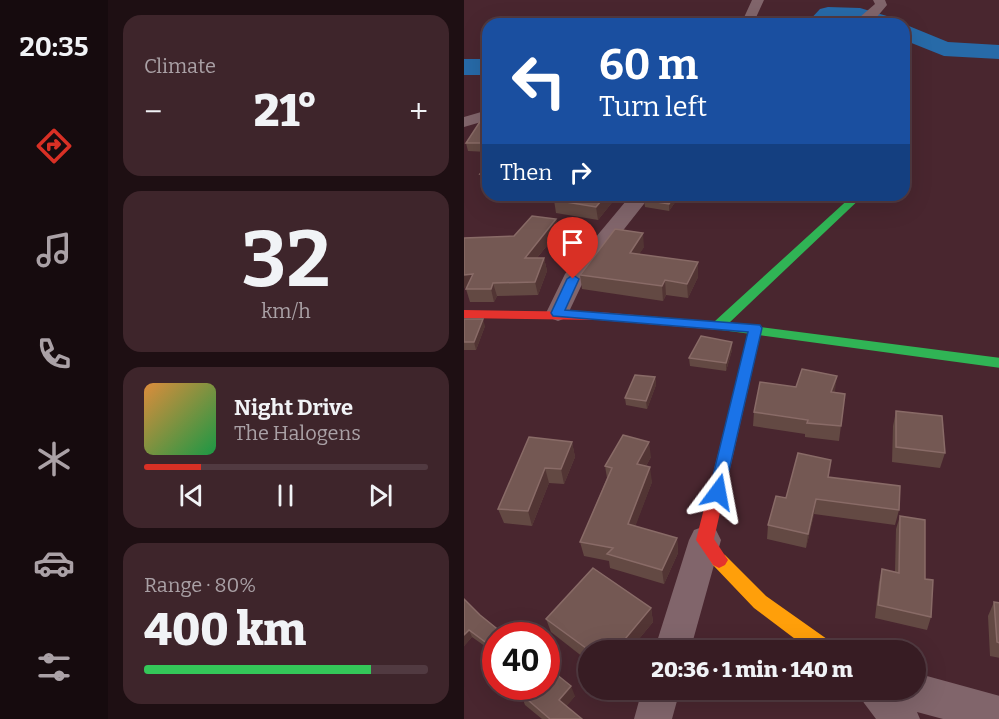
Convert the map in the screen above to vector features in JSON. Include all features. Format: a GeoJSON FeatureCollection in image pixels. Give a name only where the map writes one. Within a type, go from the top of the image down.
{"type":"FeatureCollection","features":[{"type":"Feature","properties":{"kind":"main road"},"geometry":{"type":"LineString","coordinates":[[720,324],[853,201]]}},
{"type":"Feature","properties":{"kind":"main road"},"geometry":{"type":"LineString","coordinates":[[464,314],[558,313],[720,324],[1000,363]]}},
{"type":"Feature","properties":{"kind":"main road"},"geometry":{"type":"LineString","coordinates":[[756,328],[705,540],[731,578],[756,600],[812,640]]}},
{"type":"Feature","properties":{"kind":"street"},"geometry":{"type":"LineString","coordinates":[[750,18],[758,0]]}},
{"type":"Feature","properties":{"kind":"street"},"geometry":{"type":"LineString","coordinates":[[868,18],[879,9],[881,4],[879,0]]}},
{"type":"Feature","properties":{"kind":"street"},"geometry":{"type":"LineString","coordinates":[[464,122],[482,117]]}},
{"type":"Feature","properties":{"kind":"street"},"geometry":{"type":"LineString","coordinates":[[558,313],[573,279],[636,201]]}},
{"type":"Feature","properties":{"kind":"street"},"geometry":{"type":"LineString","coordinates":[[675,640],[705,540]]}},
{"type":"Feature","properties":{"kind":"street"},"geometry":{"type":"LineString","coordinates":[[926,695],[1000,716]]}},
{"type":"Feature","properties":{"kind":"street"},"geometry":{"type":"LineString","coordinates":[[653,719],[658,700]]}},
{"type":"Feature","properties":{"kind":"street"},"geometry":{"type":"LineString","coordinates":[[885,700],[901,719]]}},
{"type":"Feature","properties":{"kind":"building"},"geometry":{"type":"Polygon","coordinates":[[[482,119],[482,143],[466,143],[482,119]]]}},
{"type":"Feature","properties":{"kind":"building"},"geometry":{"type":"Polygon","coordinates":[[[560,201],[601,201],[596,207],[560,201]]]}},
{"type":"Feature","properties":{"kind":"building"},"geometry":{"type":"Polygon","coordinates":[[[650,201],[671,201],[669,204],[650,201]]]}},
{"type":"Feature","properties":{"kind":"building"},"geometry":{"type":"Polygon","coordinates":[[[532,216],[556,219],[525,258],[544,258],[535,282],[493,283],[491,289],[466,289],[473,274],[464,275],[464,238],[514,236],[532,216]]]}},
{"type":"Feature","properties":{"kind":"building"},"geometry":{"type":"Polygon","coordinates":[[[615,229],[643,233],[630,253],[698,262],[687,284],[665,280],[662,286],[580,275],[615,229]]]}},
{"type":"Feature","properties":{"kind":"building"},"geometry":{"type":"Polygon","coordinates":[[[464,319],[483,319],[474,342],[464,342],[464,319]]]}},
{"type":"Feature","properties":{"kind":"building"},"geometry":{"type":"Polygon","coordinates":[[[701,336],[732,342],[726,363],[689,358],[701,336]]]}},
{"type":"Feature","properties":{"kind":"building"},"geometry":{"type":"Polygon","coordinates":[[[802,369],[837,376],[831,392],[845,394],[841,426],[807,423],[808,420],[754,412],[760,382],[796,387],[802,369]]]}},
{"type":"Feature","properties":{"kind":"building"},"geometry":{"type":"Polygon","coordinates":[[[635,375],[655,377],[646,401],[625,398],[635,375]]]}},
{"type":"Feature","properties":{"kind":"building"},"geometry":{"type":"Polygon","coordinates":[[[896,411],[942,416],[945,453],[896,447],[896,411]]]}},
{"type":"Feature","properties":{"kind":"building"},"geometry":{"type":"Polygon","coordinates":[[[623,435],[649,442],[637,464],[650,467],[628,524],[677,538],[662,570],[607,554],[613,548],[580,542],[612,468],[605,466],[623,435]]]}},
{"type":"Feature","properties":{"kind":"building"},"geometry":{"type":"Polygon","coordinates":[[[529,437],[572,442],[561,469],[545,468],[528,511],[498,509],[529,437]]]}},
{"type":"Feature","properties":{"kind":"building"},"geometry":{"type":"Polygon","coordinates":[[[798,453],[831,460],[828,477],[900,486],[899,510],[816,499],[808,534],[768,525],[776,496],[786,498],[798,453]]]}},
{"type":"Feature","properties":{"kind":"building"},"geometry":{"type":"Polygon","coordinates":[[[900,516],[925,520],[925,579],[933,580],[931,617],[878,605],[882,569],[899,573],[900,516]]]}},
{"type":"Feature","properties":{"kind":"building"},"geometry":{"type":"Polygon","coordinates":[[[593,568],[651,608],[624,640],[578,640],[578,642],[560,629],[560,622],[550,622],[546,619],[593,568]]]}},
{"type":"Feature","properties":{"kind":"building"},"geometry":{"type":"Polygon","coordinates":[[[464,599],[489,622],[482,622],[482,640],[469,630],[464,635],[464,599]]]}},
{"type":"Feature","properties":{"kind":"building"},"geometry":{"type":"Polygon","coordinates":[[[994,602],[1000,603],[1000,643],[997,642],[994,602]]]}},
{"type":"Feature","properties":{"kind":"building"},"geometry":{"type":"Polygon","coordinates":[[[560,677],[571,686],[560,699],[560,677]]]}},
{"type":"Feature","properties":{"kind":"building"},"geometry":{"type":"Polygon","coordinates":[[[528,700],[559,700],[582,719],[550,719],[528,700]]]}},
{"type":"Feature","properties":{"kind":"waterway"},"geometry":{"type":"LineString","coordinates":[[824,18],[828,14],[860,15],[870,18]]}},
{"type":"Feature","properties":{"kind":"waterway"},"geometry":{"type":"LineString","coordinates":[[910,34],[944,49],[1000,52]]}},
{"type":"Feature","properties":{"kind":"waterway"},"geometry":{"type":"LineString","coordinates":[[464,67],[482,67]]}},
{"type":"Feature","properties":{"kind":"traffic: fast"},"geometry":{"type":"LineString","coordinates":[[720,324],[853,201]]}},
{"type":"Feature","properties":{"kind":"traffic: fast"},"geometry":{"type":"LineString","coordinates":[[719,326],[1000,363]]}},
{"type":"Feature","properties":{"kind":"traffic: slow"},"geometry":{"type":"LineString","coordinates":[[719,560],[760,602],[812,640]]}},
{"type":"Feature","properties":{"kind":"traffic: jam"},"geometry":{"type":"LineString","coordinates":[[464,314],[599,316],[719,326]]}},
{"type":"Feature","properties":{"kind":"traffic: jam"},"geometry":{"type":"LineString","coordinates":[[719,560],[705,540],[756,328]]}},
{"type":"Feature","properties":{"kind":"route"},"geometry":{"type":"LineString","coordinates":[[573,279],[558,313],[756,328],[718,492]]}}]}
